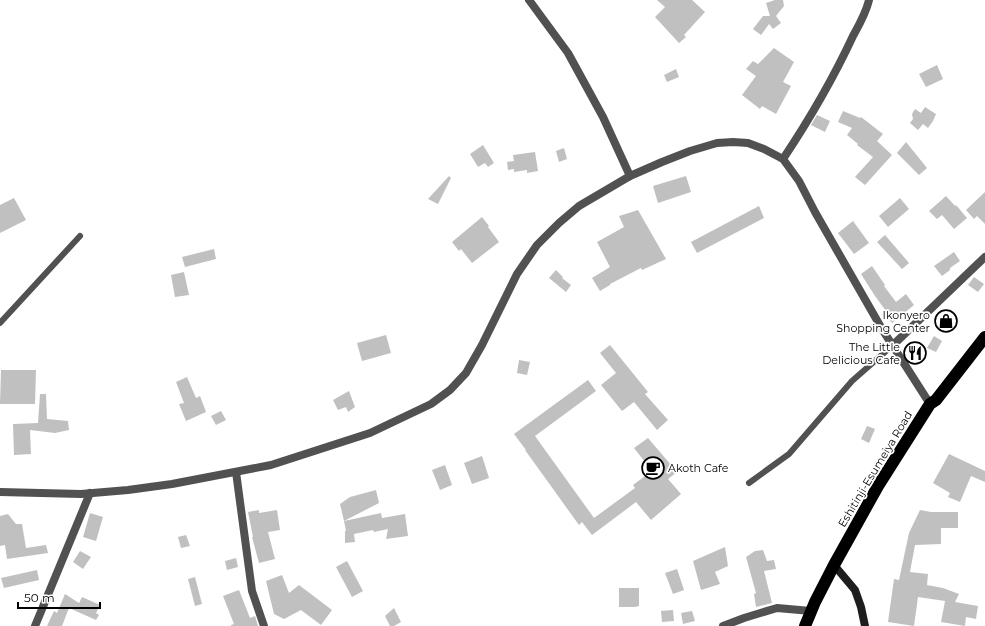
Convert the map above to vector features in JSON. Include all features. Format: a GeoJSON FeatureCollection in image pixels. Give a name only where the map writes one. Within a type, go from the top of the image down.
{"type":"FeatureCollection","features":[{"type":"Feature","properties":{"kind":"highway","name":"Eshitinji-Esumeiya Road"},"geometry":{"type":"LineString","coordinates":[[805,626],[815,602],[834,565],[878,486],[930,404],[936,400],[985,337]]}},
{"type":"Feature","properties":{"kind":"street"},"geometry":{"type":"LineString","coordinates":[[529,0],[568,53],[603,117],[630,176]]}},
{"type":"Feature","properties":{"kind":"street"},"geometry":{"type":"LineString","coordinates":[[783,159],[803,129],[847,50],[869,0]]}},
{"type":"Feature","properties":{"kind":"street"},"geometry":{"type":"LineString","coordinates":[[0,492],[81,494],[128,490],[172,484],[271,465],[370,433],[431,404],[450,390],[466,373],[517,274],[537,245],[559,223],[580,206],[630,176],[669,159],[717,143],[733,142],[748,144],[764,149],[783,159],[799,181],[815,212],[882,329],[930,404]]}},
{"type":"Feature","properties":{"kind":"street"},"geometry":{"type":"LineString","coordinates":[[893,345],[985,256]]}},
{"type":"Feature","properties":{"kind":"street"},"geometry":{"type":"LineString","coordinates":[[236,472],[252,591],[264,626]]}},
{"type":"Feature","properties":{"kind":"street"},"geometry":{"type":"LineString","coordinates":[[35,626],[90,493]]}},
{"type":"Feature","properties":{"kind":"street"},"geometry":{"type":"LineString","coordinates":[[834,565],[855,590],[861,607],[865,626]]}},
{"type":"Feature","properties":{"kind":"street"},"geometry":{"type":"LineString","coordinates":[[723,626],[777,608],[811,611]]}},
{"type":"Feature","properties":{"kind":"lane"},"geometry":{"type":"LineString","coordinates":[[0,323],[80,236]]}},
{"type":"Feature","properties":{"kind":"lane"},"geometry":{"type":"LineString","coordinates":[[748,483],[790,454],[852,381],[893,345]]}},
{"type":"Feature","properties":{"kind":"building"},"geometry":{"type":"Polygon","coordinates":[[[657,0],[692,0],[705,12],[684,35],[686,37],[679,43],[655,17],[665,7],[657,0]]]}},
{"type":"Feature","properties":{"kind":"building"},"geometry":{"type":"Polygon","coordinates":[[[775,0],[783,0],[784,6],[776,16],[781,23],[773,29],[769,24],[761,35],[753,29],[763,16],[770,16],[766,3],[775,0]]]}},
{"type":"Feature","properties":{"kind":"building"},"geometry":{"type":"Polygon","coordinates":[[[774,48],[794,62],[783,82],[791,86],[776,114],[762,106],[760,109],[742,95],[756,76],[746,69],[753,61],[758,64],[774,48]]]}},
{"type":"Feature","properties":{"kind":"building"},"geometry":{"type":"Polygon","coordinates":[[[937,65],[943,79],[926,87],[919,74],[937,65]]]}},
{"type":"Feature","properties":{"kind":"building"},"geometry":{"type":"Polygon","coordinates":[[[676,69],[679,77],[667,82],[664,75],[676,69]]]}},
{"type":"Feature","properties":{"kind":"building"},"geometry":{"type":"Polygon","coordinates":[[[925,107],[936,114],[928,128],[923,124],[918,130],[910,123],[913,119],[912,114],[915,109],[921,113],[925,107]]]}},
{"type":"Feature","properties":{"kind":"building"},"geometry":{"type":"Polygon","coordinates":[[[843,111],[860,118],[861,117],[883,134],[877,141],[892,155],[865,185],[855,177],[873,157],[847,135],[852,128],[838,122],[843,111]]]}},
{"type":"Feature","properties":{"kind":"building"},"geometry":{"type":"Polygon","coordinates":[[[817,115],[830,121],[825,132],[811,125],[817,115]]]}},
{"type":"Feature","properties":{"kind":"building"},"geometry":{"type":"Polygon","coordinates":[[[906,142],[927,168],[919,175],[897,153],[906,142]]]}},
{"type":"Feature","properties":{"kind":"building"},"geometry":{"type":"Polygon","coordinates":[[[483,145],[494,163],[488,167],[485,163],[478,167],[470,154],[483,145]]]}},
{"type":"Feature","properties":{"kind":"building"},"geometry":{"type":"Polygon","coordinates":[[[564,148],[567,159],[559,162],[556,151],[564,148]]]}},
{"type":"Feature","properties":{"kind":"building"},"geometry":{"type":"Polygon","coordinates":[[[535,152],[538,171],[527,173],[527,170],[514,172],[514,169],[508,170],[507,162],[514,161],[513,155],[535,152]]]}},
{"type":"Feature","properties":{"kind":"building"},"geometry":{"type":"Polygon","coordinates":[[[449,176],[451,178],[438,204],[428,199],[449,176]]]}},
{"type":"Feature","properties":{"kind":"building"},"geometry":{"type":"Polygon","coordinates":[[[686,176],[691,192],[658,203],[653,186],[686,176]]]}},
{"type":"Feature","properties":{"kind":"building"},"geometry":{"type":"Polygon","coordinates":[[[985,192],[985,224],[977,216],[974,219],[966,210],[985,192]]]}},
{"type":"Feature","properties":{"kind":"building"},"geometry":{"type":"Polygon","coordinates":[[[946,196],[967,218],[954,229],[942,215],[937,219],[929,211],[946,196]]]}},
{"type":"Feature","properties":{"kind":"building"},"geometry":{"type":"Polygon","coordinates":[[[14,198],[26,220],[0,233],[0,205],[14,198]]]}},
{"type":"Feature","properties":{"kind":"building"},"geometry":{"type":"Polygon","coordinates":[[[900,198],[909,209],[888,227],[879,216],[900,198]]]}},
{"type":"Feature","properties":{"kind":"building"},"geometry":{"type":"Polygon","coordinates":[[[759,206],[764,218],[697,253],[691,242],[759,206]]]}},
{"type":"Feature","properties":{"kind":"building"},"geometry":{"type":"Polygon","coordinates":[[[638,210],[666,259],[642,270],[641,268],[610,284],[600,291],[592,278],[610,267],[597,242],[624,227],[619,216],[638,210]]]}},
{"type":"Feature","properties":{"kind":"building"},"geometry":{"type":"Polygon","coordinates":[[[482,217],[499,242],[472,263],[461,249],[459,251],[452,242],[482,217]]]}},
{"type":"Feature","properties":{"kind":"building"},"geometry":{"type":"Polygon","coordinates":[[[853,221],[869,243],[854,254],[838,233],[853,221]]]}},
{"type":"Feature","properties":{"kind":"building"},"geometry":{"type":"Polygon","coordinates":[[[885,235],[909,263],[902,269],[877,242],[885,235]]]}},
{"type":"Feature","properties":{"kind":"building"},"geometry":{"type":"Polygon","coordinates":[[[214,249],[216,259],[185,267],[182,257],[214,249]]]}},
{"type":"Feature","properties":{"kind":"building"},"geometry":{"type":"Polygon","coordinates":[[[954,252],[960,261],[942,276],[934,266],[954,252]]]}},
{"type":"Feature","properties":{"kind":"building"},"geometry":{"type":"Polygon","coordinates":[[[872,266],[896,302],[906,294],[914,305],[892,323],[883,313],[886,311],[861,274],[872,266]]]}},
{"type":"Feature","properties":{"kind":"building"},"geometry":{"type":"Polygon","coordinates":[[[556,270],[563,277],[562,278],[571,285],[566,292],[549,278],[556,270]]]}},
{"type":"Feature","properties":{"kind":"building"},"geometry":{"type":"Polygon","coordinates":[[[184,272],[189,295],[175,297],[171,275],[184,272]]]}},
{"type":"Feature","properties":{"kind":"building"},"geometry":{"type":"Polygon","coordinates":[[[974,277],[984,284],[978,292],[968,285],[974,277]]]}},
{"type":"Feature","properties":{"kind":"building"},"geometry":{"type":"Polygon","coordinates":[[[386,335],[391,353],[362,361],[357,343],[386,335]]]}},
{"type":"Feature","properties":{"kind":"building"},"geometry":{"type":"Polygon","coordinates":[[[934,336],[942,341],[936,352],[927,348],[934,336]]]}},
{"type":"Feature","properties":{"kind":"building"},"geometry":{"type":"Polygon","coordinates":[[[610,345],[648,392],[645,394],[668,420],[657,430],[634,402],[622,411],[601,385],[616,373],[600,353],[610,345]]]}},
{"type":"Feature","properties":{"kind":"building"},"geometry":{"type":"Polygon","coordinates":[[[519,360],[530,362],[527,375],[517,373],[519,360]]]}},
{"type":"Feature","properties":{"kind":"building"},"geometry":{"type":"Polygon","coordinates":[[[1,370],[36,370],[35,404],[0,404],[1,370]]]}},
{"type":"Feature","properties":{"kind":"building"},"geometry":{"type":"Polygon","coordinates":[[[187,377],[196,398],[200,396],[206,412],[186,421],[179,404],[184,403],[176,382],[187,377]]]}},
{"type":"Feature","properties":{"kind":"building"},"geometry":{"type":"Polygon","coordinates":[[[588,380],[596,391],[535,436],[594,518],[635,488],[633,485],[652,471],[634,448],[648,438],[677,472],[668,479],[681,494],[651,520],[636,502],[592,535],[582,522],[579,525],[514,434],[588,380]]]}},
{"type":"Feature","properties":{"kind":"building"},"geometry":{"type":"Polygon","coordinates":[[[349,391],[355,407],[348,412],[346,407],[338,410],[333,400],[349,391]]]}},
{"type":"Feature","properties":{"kind":"building"},"geometry":{"type":"Polygon","coordinates":[[[40,394],[46,394],[47,419],[68,421],[69,430],[55,433],[30,430],[31,454],[14,455],[13,424],[38,423],[40,394]]]}},
{"type":"Feature","properties":{"kind":"building"},"geometry":{"type":"Polygon","coordinates":[[[221,411],[226,420],[216,425],[211,416],[221,411]]]}},
{"type":"Feature","properties":{"kind":"building"},"geometry":{"type":"Polygon","coordinates":[[[867,426],[875,429],[869,443],[861,439],[867,426]]]}},
{"type":"Feature","properties":{"kind":"building"},"geometry":{"type":"Polygon","coordinates":[[[949,454],[985,471],[985,482],[971,476],[960,502],[948,497],[950,493],[933,483],[949,454]]]}},
{"type":"Feature","properties":{"kind":"building"},"geometry":{"type":"Polygon","coordinates":[[[482,456],[489,478],[472,484],[464,463],[482,456]]]}},
{"type":"Feature","properties":{"kind":"building"},"geometry":{"type":"Polygon","coordinates":[[[445,465],[452,485],[440,490],[432,470],[445,465]]]}},
{"type":"Feature","properties":{"kind":"building"},"geometry":{"type":"Polygon","coordinates":[[[376,490],[379,503],[344,521],[340,504],[350,497],[376,490]]]}},
{"type":"Feature","properties":{"kind":"building"},"geometry":{"type":"Polygon","coordinates":[[[259,510],[259,513],[277,510],[280,530],[268,532],[275,559],[259,563],[252,537],[248,512],[259,510]]]}},
{"type":"Feature","properties":{"kind":"building"},"geometry":{"type":"Polygon","coordinates":[[[920,510],[931,512],[958,512],[958,528],[941,528],[941,544],[915,545],[910,572],[928,574],[927,585],[943,588],[959,594],[955,602],[978,606],[976,619],[966,617],[965,626],[941,622],[945,601],[918,597],[914,626],[888,622],[894,579],[899,580],[909,533],[920,510]]]}},
{"type":"Feature","properties":{"kind":"building"},"geometry":{"type":"Polygon","coordinates":[[[90,513],[103,517],[96,541],[83,537],[90,513]]]}},
{"type":"Feature","properties":{"kind":"building"},"geometry":{"type":"Polygon","coordinates":[[[381,513],[382,518],[405,514],[408,536],[386,539],[388,529],[374,532],[373,530],[354,534],[355,542],[345,543],[346,531],[344,521],[381,513]]]}},
{"type":"Feature","properties":{"kind":"building"},"geometry":{"type":"Polygon","coordinates":[[[8,514],[16,524],[22,524],[26,548],[46,545],[48,553],[7,559],[5,545],[0,546],[0,516],[8,514]]]}},
{"type":"Feature","properties":{"kind":"building"},"geometry":{"type":"Polygon","coordinates":[[[186,535],[190,546],[181,548],[178,537],[186,535]]]}},
{"type":"Feature","properties":{"kind":"building"},"geometry":{"type":"Polygon","coordinates":[[[725,547],[728,566],[715,572],[720,584],[701,590],[693,561],[725,547]]]}},
{"type":"Feature","properties":{"kind":"building"},"geometry":{"type":"Polygon","coordinates":[[[763,550],[767,561],[774,560],[776,569],[764,571],[772,603],[756,607],[754,594],[756,593],[746,557],[755,551],[763,550]]]}},
{"type":"Feature","properties":{"kind":"building"},"geometry":{"type":"Polygon","coordinates":[[[80,551],[91,557],[83,569],[73,562],[80,551]]]}},
{"type":"Feature","properties":{"kind":"building"},"geometry":{"type":"Polygon","coordinates":[[[236,558],[238,567],[227,570],[225,561],[236,558]]]}},
{"type":"Feature","properties":{"kind":"building"},"geometry":{"type":"Polygon","coordinates":[[[347,561],[363,591],[352,597],[336,567],[347,561]]]}},
{"type":"Feature","properties":{"kind":"building"},"geometry":{"type":"Polygon","coordinates":[[[677,569],[684,590],[673,594],[665,573],[677,569]]]}},
{"type":"Feature","properties":{"kind":"building"},"geometry":{"type":"Polygon","coordinates":[[[37,570],[39,580],[4,588],[1,578],[37,570]]]}},
{"type":"Feature","properties":{"kind":"building"},"geometry":{"type":"Polygon","coordinates":[[[282,575],[289,593],[299,585],[332,610],[321,625],[301,610],[284,619],[274,614],[266,581],[282,575]]]}},
{"type":"Feature","properties":{"kind":"building"},"geometry":{"type":"Polygon","coordinates":[[[195,577],[202,604],[195,606],[188,579],[195,577]]]}},
{"type":"Feature","properties":{"kind":"building"},"geometry":{"type":"Polygon","coordinates":[[[619,588],[639,588],[639,606],[619,607],[619,588]]]}},
{"type":"Feature","properties":{"kind":"building"},"geometry":{"type":"Polygon","coordinates":[[[239,590],[250,618],[255,616],[258,626],[231,626],[234,624],[223,596],[239,590]]]}},
{"type":"Feature","properties":{"kind":"building"},"geometry":{"type":"Polygon","coordinates":[[[65,594],[79,603],[82,597],[100,605],[96,613],[99,615],[96,620],[69,608],[62,626],[47,626],[54,611],[57,613],[65,594]]]}},
{"type":"Feature","properties":{"kind":"building"},"geometry":{"type":"Polygon","coordinates":[[[394,608],[401,622],[394,626],[390,626],[385,616],[394,608]]]}},
{"type":"Feature","properties":{"kind":"building"},"geometry":{"type":"Polygon","coordinates":[[[673,610],[674,621],[662,622],[661,611],[673,610]]]}},
{"type":"Feature","properties":{"kind":"building"},"geometry":{"type":"Polygon","coordinates":[[[692,611],[695,621],[683,624],[681,613],[692,611]]]}},
{"type":"Feature","properties":{"kind":"place","name":"Ikonyero Shopping Center"},"geometry":{"type":"Point","coordinates":[946,321]}},
{"type":"Feature","properties":{"kind":"place","name":"The Little Delicious Cafe"},"geometry":{"type":"Point","coordinates":[915,353]}},
{"type":"Feature","properties":{"kind":"place","name":"Akoth Cafe"},"geometry":{"type":"Point","coordinates":[653,468]}}]}
